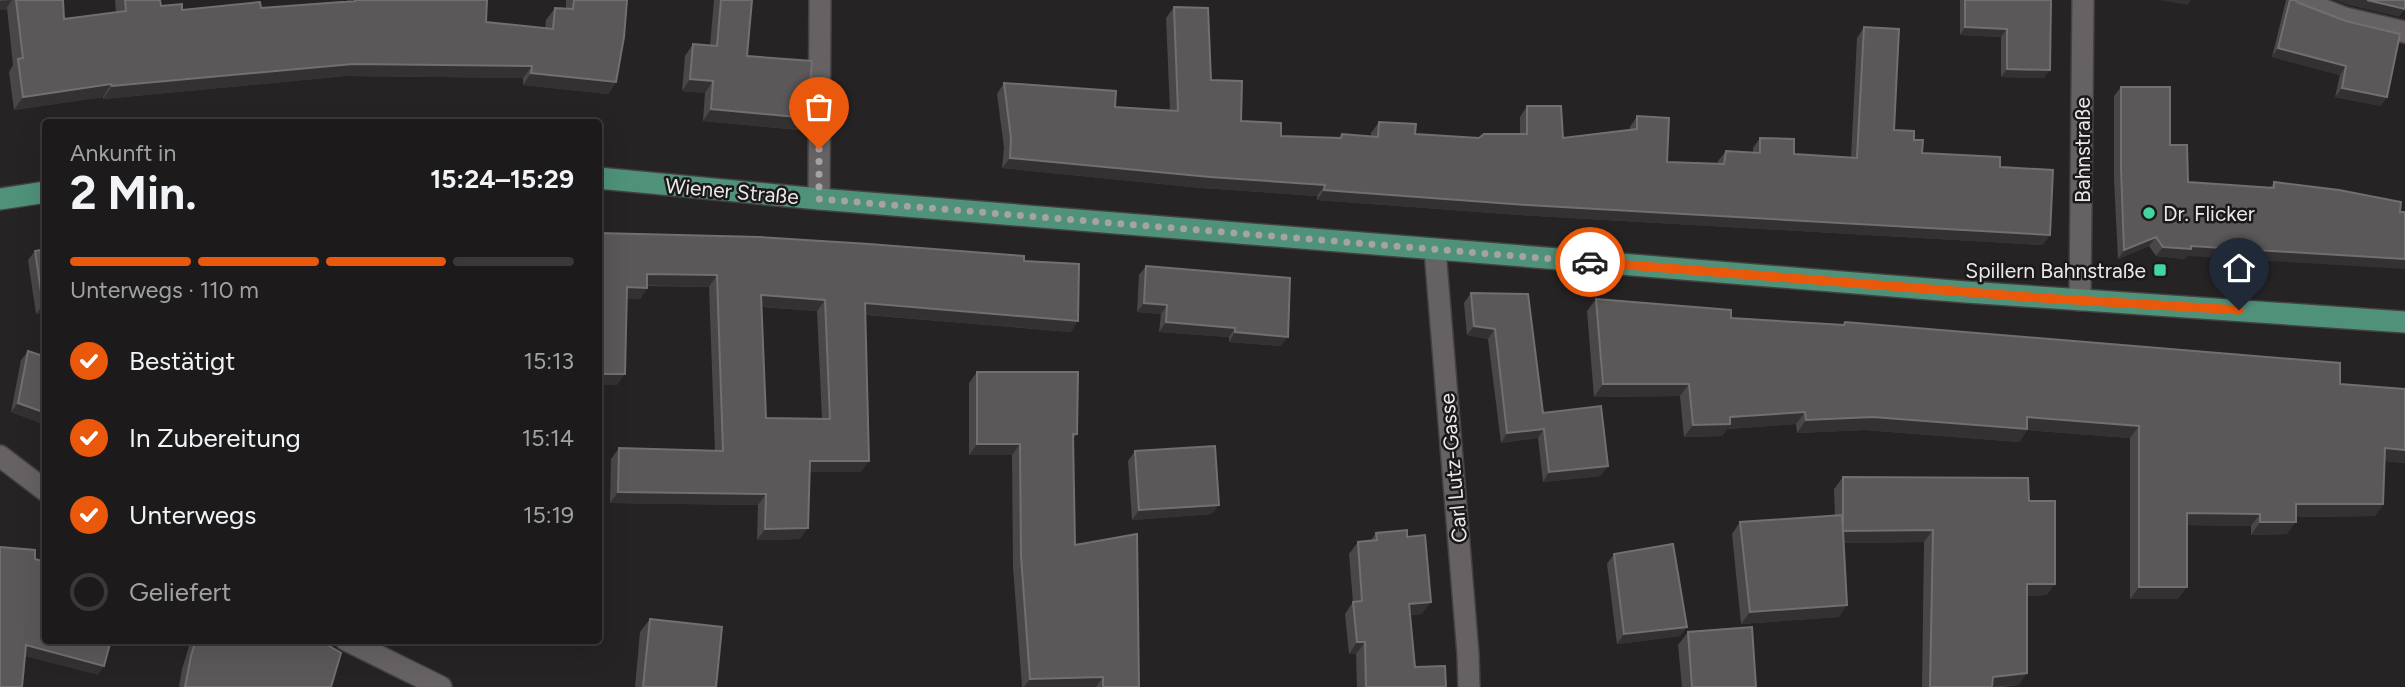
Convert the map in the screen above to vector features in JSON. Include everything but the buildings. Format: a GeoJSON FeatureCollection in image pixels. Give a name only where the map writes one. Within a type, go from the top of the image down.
{"type":"FeatureCollection","features":[{"type":"Feature","properties":{"kind":"main road","name":"Wiener Straße"},"geometry":{"type":"LineString","coordinates":[[602,178],[1435,250],[2080,300],[2405,322]]}},
{"type":"Feature","properties":{"kind":"main road"},"geometry":{"type":"LineString","coordinates":[[0,199],[42,193]]}},
{"type":"Feature","properties":{"kind":"street"},"geometry":{"type":"LineString","coordinates":[[819,199],[820,0]]}},
{"type":"Feature","properties":{"kind":"street","name":"Bahnstraße"},"geometry":{"type":"LineString","coordinates":[[2080,300],[2083,0]]}},
{"type":"Feature","properties":{"kind":"street"},"geometry":{"type":"LineString","coordinates":[[2298,0],[2345,18],[2405,32]]}},
{"type":"Feature","properties":{"kind":"street","name":"Carl Lutz-Gasse"},"geometry":{"type":"LineString","coordinates":[[1435,250],[1469,687]]}},
{"type":"Feature","properties":{"kind":"street"},"geometry":{"type":"LineString","coordinates":[[0,456],[42,488]]}},
{"type":"Feature","properties":{"kind":"street"},"geometry":{"type":"LineString","coordinates":[[354,644],[441,687]]}},
{"type":"Feature","properties":{"kind":"way so far"},"geometry":{"type":"LineString","coordinates":[[819,149],[819,199],[1590,262]]}},
{"type":"Feature","properties":{"kind":"place","name":"Dr. Flicker"},"geometry":{"type":"Point","coordinates":[2149,213]}},
{"type":"Feature","properties":{"kind":"place","name":"Spillern Bahnstraße"},"geometry":{"type":"Point","coordinates":[2160,270]}},
{"type":"Feature","properties":{"kind":"route"},"geometry":{"type":"LineString","coordinates":[[1590,262],[2042,298],[2239,310]]}}]}
